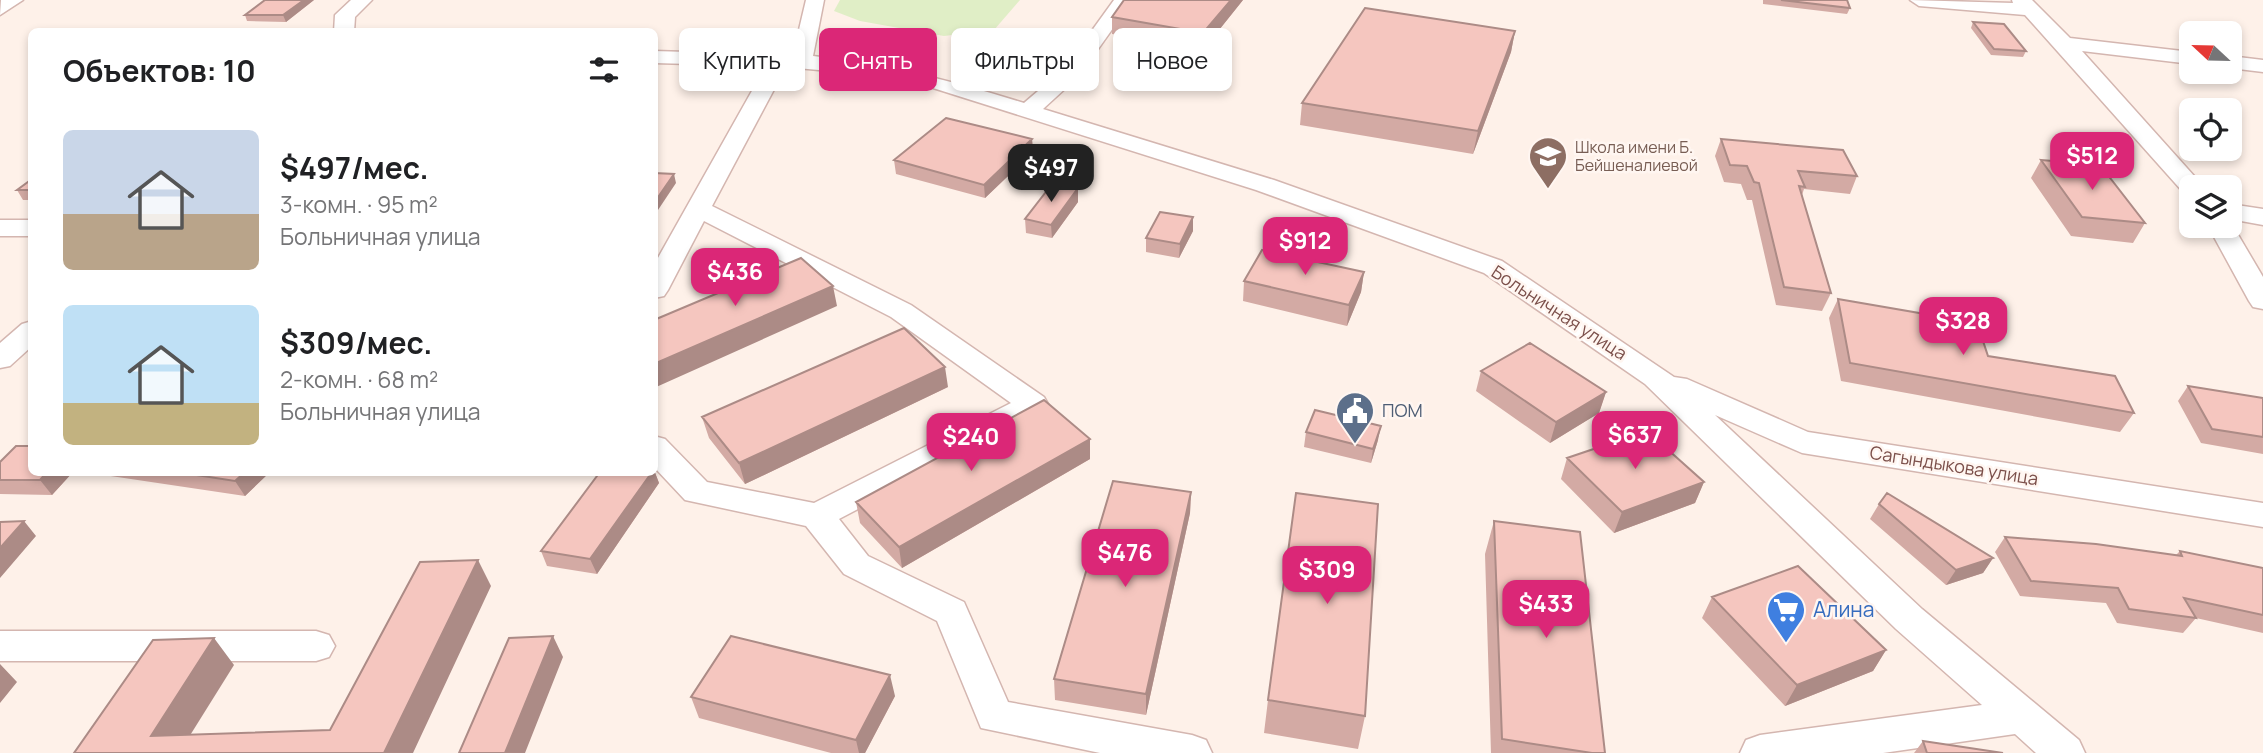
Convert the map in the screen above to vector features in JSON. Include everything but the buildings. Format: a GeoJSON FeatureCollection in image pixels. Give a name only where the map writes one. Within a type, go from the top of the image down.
{"type":"FeatureCollection","features":[{"type":"Feature","properties":{"kind":"street"},"geometry":{"type":"LineString","coordinates":[[0,9],[14,0]]}},
{"type":"Feature","properties":{"kind":"street"},"geometry":{"type":"LineString","coordinates":[[344,28],[345,15],[363,0]]}},
{"type":"Feature","properties":{"kind":"street"},"geometry":{"type":"LineString","coordinates":[[804,28],[815,0]]}},
{"type":"Feature","properties":{"kind":"street"},"geometry":{"type":"LineString","coordinates":[[1027,111],[1072,72],[1124,0]]}},
{"type":"Feature","properties":{"kind":"street"},"geometry":{"type":"LineString","coordinates":[[1919,0],[2026,5],[2064,43],[2181,175]]}},
{"type":"Feature","properties":{"kind":"street"},"geometry":{"type":"LineString","coordinates":[[2064,43],[2179,57]]}},
{"type":"Feature","properties":{"kind":"street","name":"Больничная улица"},"geometry":{"type":"LineString","coordinates":[[658,57],[679,58]]}},
{"type":"Feature","properties":{"kind":"street","name":"Больничная улица"},"geometry":{"type":"LineString","coordinates":[[805,62],[886,72],[938,83],[1265,185],[1493,267],[1656,377],[1909,619],[2065,753]]}},
{"type":"Feature","properties":{"kind":"street"},"geometry":{"type":"LineString","coordinates":[[2242,63],[2263,66]]}},
{"type":"Feature","properties":{"kind":"street"},"geometry":{"type":"LineString","coordinates":[[658,283],[699,209],[772,91]]}},
{"type":"Feature","properties":{"kind":"street"},"geometry":{"type":"LineString","coordinates":[[658,451],[696,492],[817,516],[1033,404],[901,311],[699,209]]}},
{"type":"Feature","properties":{"kind":"street"},"geometry":{"type":"LineString","coordinates":[[2242,214],[2263,217]]}},
{"type":"Feature","properties":{"kind":"street"},"geometry":{"type":"LineString","coordinates":[[0,228],[28,228]]}},
{"type":"Feature","properties":{"kind":"street"},"geometry":{"type":"LineString","coordinates":[[2228,238],[2263,301]]}},
{"type":"Feature","properties":{"kind":"street"},"geometry":{"type":"LineString","coordinates":[[0,359],[28,334]]}},
{"type":"Feature","properties":{"kind":"street","name":"Сагындыкова улица"},"geometry":{"type":"LineString","coordinates":[[1656,377],[1802,442],[2263,515]]}},
{"type":"Feature","properties":{"kind":"street"},"geometry":{"type":"LineString","coordinates":[[817,516],[856,565],[951,612],[995,716],[1192,753]]}},
{"type":"Feature","properties":{"kind":"street"},"geometry":{"type":"LineString","coordinates":[[0,646],[316,646]]}},
{"type":"Feature","properties":{"kind":"street"},"geometry":{"type":"LineString","coordinates":[[1760,753],[2022,716]]}},
{"type":"Feature","properties":{"kind":"green space"},"geometry":{"type":"Polygon","coordinates":[[[840,0],[1020,0],[996,28],[951,28],[951,35],[944,36],[937,35],[937,28],[899,28],[860,21],[834,11],[840,0]]]}},
{"type":"Feature","properties":{"kind":"place","name":"Школа имени Б. Бейшеналиевой"},"geometry":{"type":"Point","coordinates":[1548,190]}},
{"type":"Feature","properties":{"kind":"place","name":"ПОМ"},"geometry":{"type":"Point","coordinates":[1355,445]}},
{"type":"Feature","properties":{"kind":"place","name":"Алина"},"geometry":{"type":"Point","coordinates":[1786,644]}}]}
